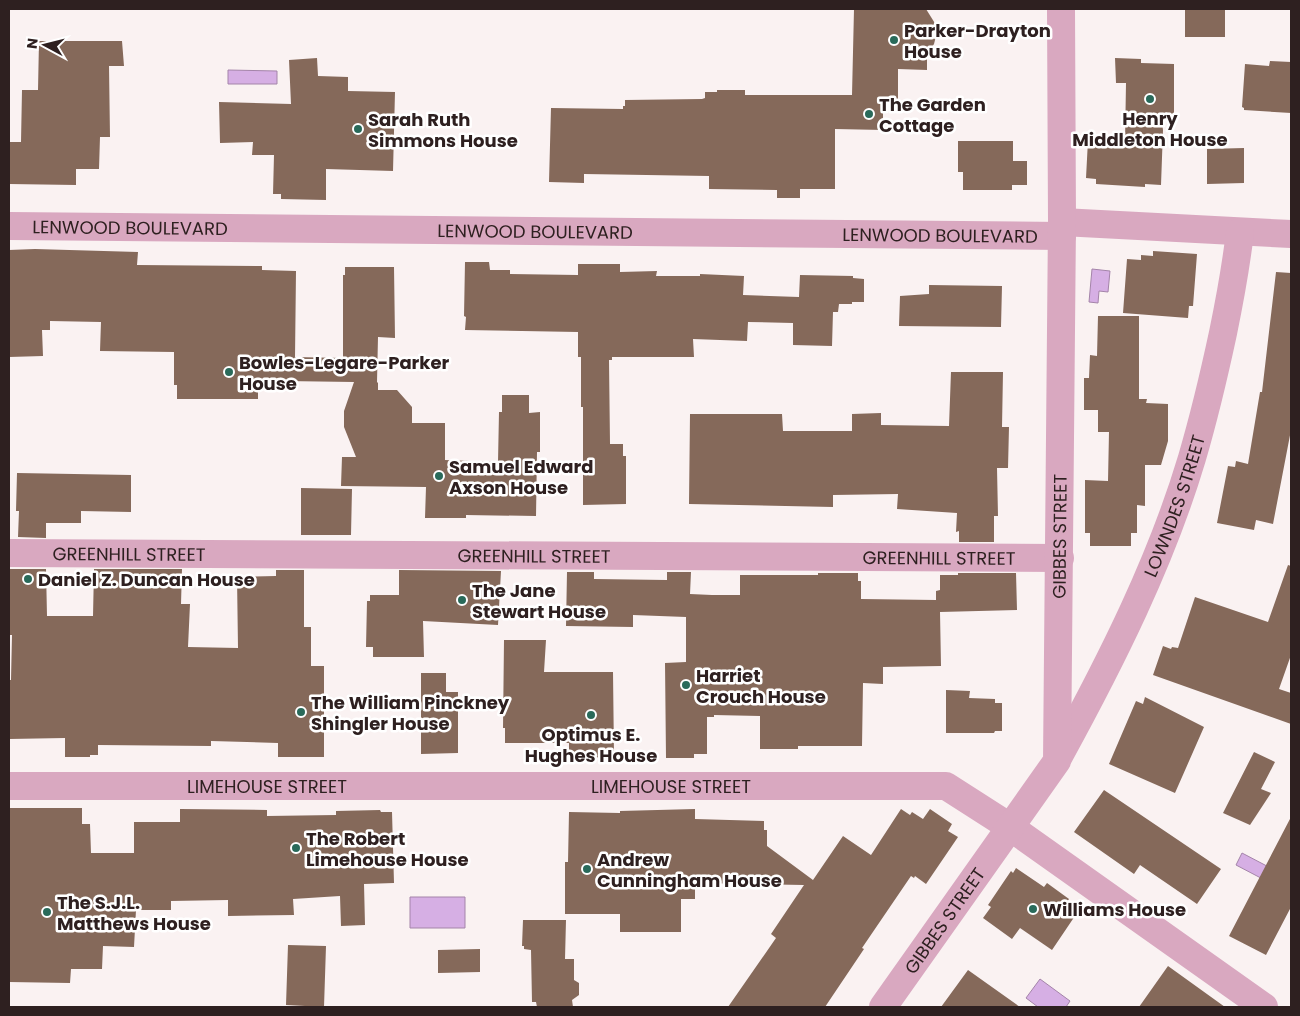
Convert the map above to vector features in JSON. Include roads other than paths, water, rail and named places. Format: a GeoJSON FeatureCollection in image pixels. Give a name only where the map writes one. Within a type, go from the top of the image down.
{"type":"FeatureCollection","features":[{"type":"Feature","properties":{"kind":"street","name":"GIBBES STREET"},"geometry":{"type":"LineString","coordinates":[[883,1007],[1057,761],[1062,229],[1061,9]]}},
{"type":"Feature","properties":{"kind":"street","name":"LENWOOD BOULEVARD"},"geometry":{"type":"LineString","coordinates":[[9,226],[1062,229],[1291,234]]}},
{"type":"Feature","properties":{"kind":"street","name":"LOWNDES STREET"},"geometry":{"type":"LineString","coordinates":[[1057,761],[1132,611],[1170,520],[1192,458],[1215,369],[1237,257],[1240,232]]}},
{"type":"Feature","properties":{"kind":"street","name":"GREENHILL STREET"},"geometry":{"type":"LineString","coordinates":[[9,553],[1060,558]]}},
{"type":"Feature","properties":{"kind":"street","name":"LIMEHOUSE STREET"},"geometry":{"type":"LineString","coordinates":[[9,786],[946,786],[1010,827],[1264,1007]]}},
{"type":"Feature","properties":{"kind":"place","name":"Parker-Drayton House"},"geometry":{"type":"Point","coordinates":[894,40]}},
{"type":"Feature","properties":{"kind":"place","name":"Henry Middleton House"},"geometry":{"type":"Point","coordinates":[1150,99]}},
{"type":"Feature","properties":{"kind":"place","name":"The Garden Cottage"},"geometry":{"type":"Point","coordinates":[869,114]}},
{"type":"Feature","properties":{"kind":"place","name":"Sarah Ruth Simmons House"},"geometry":{"type":"Point","coordinates":[358,129]}},
{"type":"Feature","properties":{"kind":"place","name":"Bowles-Legare-Parker House"},"geometry":{"type":"Point","coordinates":[229,372]}},
{"type":"Feature","properties":{"kind":"place","name":"Samuel Edward Axson House"},"geometry":{"type":"Point","coordinates":[439,476]}},
{"type":"Feature","properties":{"kind":"place","name":"Daniel Z. Duncan House"},"geometry":{"type":"Point","coordinates":[28,579]}},
{"type":"Feature","properties":{"kind":"place","name":"The Jane Stewart House"},"geometry":{"type":"Point","coordinates":[462,600]}},
{"type":"Feature","properties":{"kind":"place","name":"Harriet Crouch House"},"geometry":{"type":"Point","coordinates":[686,685]}},
{"type":"Feature","properties":{"kind":"place","name":"The William Pinckney Shingler House"},"geometry":{"type":"Point","coordinates":[301,712]}},
{"type":"Feature","properties":{"kind":"place","name":"Optimus E. Hughes House"},"geometry":{"type":"Point","coordinates":[591,715]}},
{"type":"Feature","properties":{"kind":"place","name":"The Robert Limehouse House"},"geometry":{"type":"Point","coordinates":[296,848]}},
{"type":"Feature","properties":{"kind":"place","name":"Andrew Cunningham House"},"geometry":{"type":"Point","coordinates":[587,869]}},
{"type":"Feature","properties":{"kind":"place","name":"Williams House"},"geometry":{"type":"Point","coordinates":[1033,909]}},
{"type":"Feature","properties":{"kind":"place","name":"The S.J.L. Matthews House"},"geometry":{"type":"Point","coordinates":[47,912]}}]}
